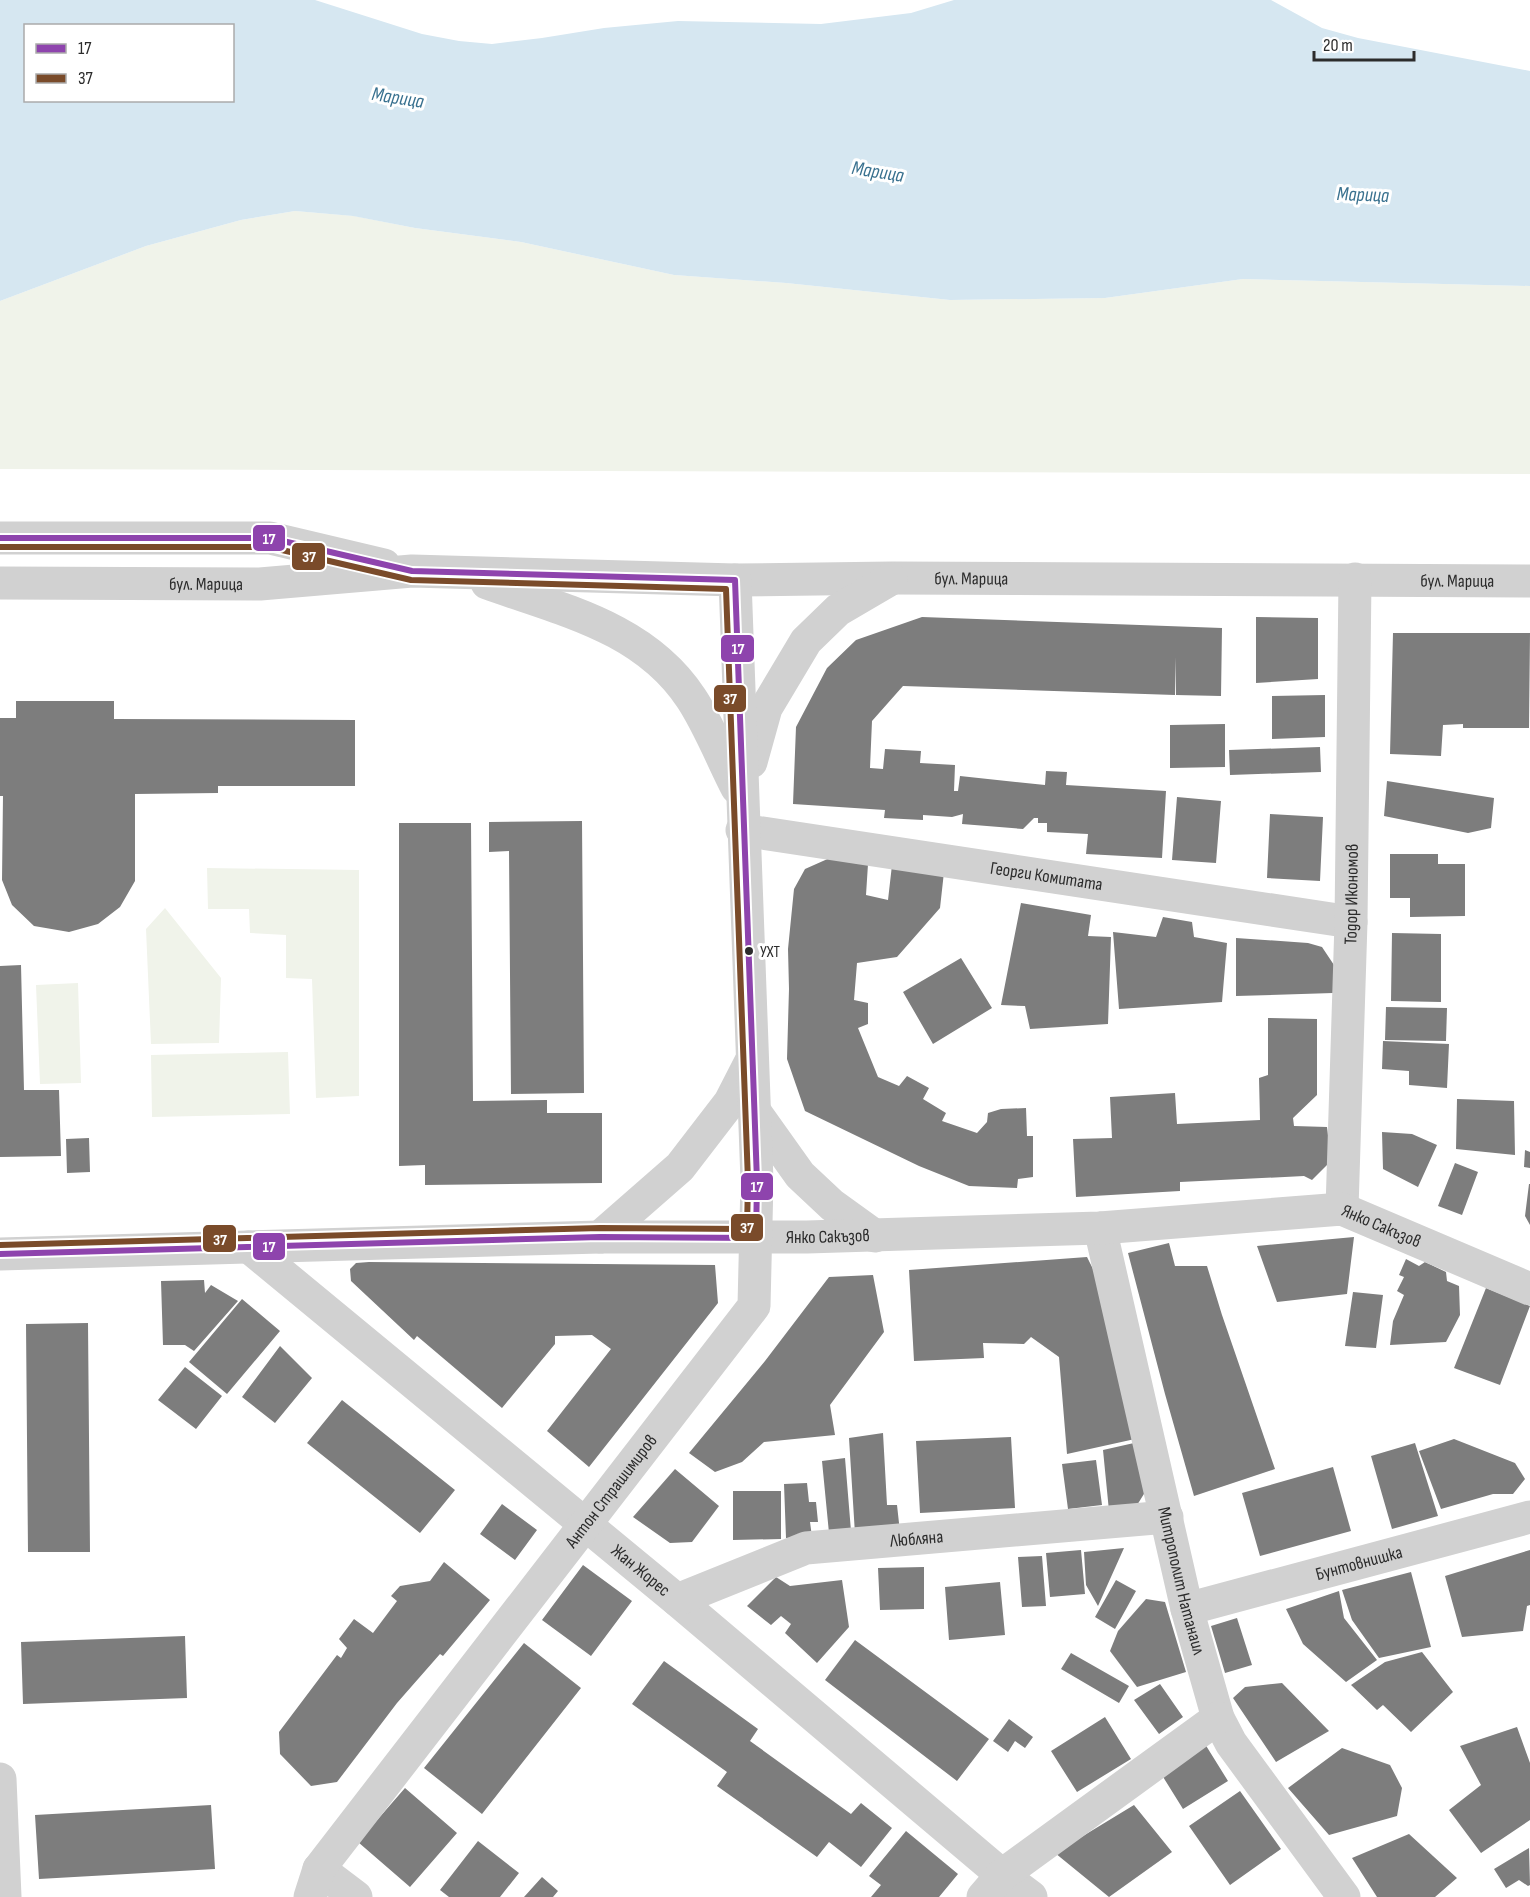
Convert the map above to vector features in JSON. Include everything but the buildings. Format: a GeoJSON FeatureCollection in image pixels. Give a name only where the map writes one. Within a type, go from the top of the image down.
{"type":"FeatureCollection","features":[{"type":"Feature","properties":{"kind":"street","name":"бул. Марица"},"geometry":{"type":"LineString","coordinates":[[0,538],[270,538],[412,572]]}},
{"type":"Feature","properties":{"kind":"street","name":"бул. Марица"},"geometry":{"type":"LineString","coordinates":[[0,583],[260,584],[412,572],[735,580],[892,578],[1530,581]]}},
{"type":"Feature","properties":{"kind":"street"},"geometry":{"type":"LineString","coordinates":[[458,573],[615,630],[642,646],[671,670],[692,699],[742,814]]}},
{"type":"Feature","properties":{"kind":"street"},"geometry":{"type":"LineString","coordinates":[[742,814],[766,708],[806,640],[838,610],[892,578]]}},
{"type":"Feature","properties":{"kind":"street","name":"Тодор Икономов"},"geometry":{"type":"LineString","coordinates":[[1342,1209],[1351,922],[1355,579]]}},
{"type":"Feature","properties":{"kind":"street","name":"Антон Страшимиров"},"geometry":{"type":"LineString","coordinates":[[314,1883],[584,1524],[754,1306],[757,1180],[735,580]]}},
{"type":"Feature","properties":{"kind":"street","name":"Георги Комитата"},"geometry":{"type":"LineString","coordinates":[[742,814],[1351,922]]}},
{"type":"Feature","properties":{"kind":"street"},"geometry":{"type":"LineString","coordinates":[[600,1237],[680,1167],[730,1102],[751,1062]]}},
{"type":"Feature","properties":{"kind":"street"},"geometry":{"type":"LineString","coordinates":[[753,1109],[801,1176],[832,1205],[875,1236]]}},
{"type":"Feature","properties":{"kind":"street","name":"Янко Сакъзов"},"geometry":{"type":"LineString","coordinates":[[0,1254],[600,1237],[875,1236],[1100,1228],[1342,1209],[1530,1289]]}},
{"type":"Feature","properties":{"kind":"street","name":"Митрополит Натанаил"},"geometry":{"type":"LineString","coordinates":[[1100,1228],[1187,1609],[1218,1718],[1231,1743],[1344,1897]]}},
{"type":"Feature","properties":{"kind":"street","name":"Жан Жорес"},"geometry":{"type":"LineString","coordinates":[[249,1247],[677,1600],[993,1886],[1031,1897]]}},
{"type":"Feature","properties":{"kind":"street","name":"Любляна"},"geometry":{"type":"LineString","coordinates":[[677,1600],[806,1548],[1167,1517]]}},
{"type":"Feature","properties":{"kind":"street","name":"Бунтовнишка"},"geometry":{"type":"LineString","coordinates":[[1187,1609],[1530,1517]]}},
{"type":"Feature","properties":{"kind":"street"},"geometry":{"type":"LineString","coordinates":[[993,1886],[1218,1718]]}},
{"type":"Feature","properties":{"kind":"street"},"geometry":{"type":"LineString","coordinates":[[0,1779],[5,1897]]}},
{"type":"Feature","properties":{"kind":"street"},"geometry":{"type":"LineString","coordinates":[[314,1883],[356,1897]]}},
{"type":"Feature","properties":{"kind":"shaded area"},"geometry":{"type":"Polygon","coordinates":[[[295,211],[354,216],[415,228],[521,242],[674,275],[786,283],[950,300],[1105,298],[1243,279],[1530,286],[1530,474],[0,469],[0,301],[146,246],[241,220],[295,211]]]}},
{"type":"Feature","properties":{"kind":"shaded area"},"geometry":{"type":"Polygon","coordinates":[[[207,868],[359,870],[359,1096],[316,1098],[312,979],[286,978],[286,935],[250,933],[249,909],[208,909],[207,868]]]}},
{"type":"Feature","properties":{"kind":"shaded area"},"geometry":{"type":"Polygon","coordinates":[[[165,908],[221,978],[219,1043],[151,1044],[146,929],[165,908]]]}},
{"type":"Feature","properties":{"kind":"shaded area"},"geometry":{"type":"Polygon","coordinates":[[[78,983],[81,1083],[40,1084],[36,985],[78,983]]]}},
{"type":"Feature","properties":{"kind":"shaded area"},"geometry":{"type":"Polygon","coordinates":[[[288,1052],[290,1114],[152,1117],[151,1055],[288,1052]]]}},
{"type":"Feature","properties":{"kind":"water","name":"Марица"},"geometry":{"type":"Polygon","coordinates":[[[0,0],[315,0],[422,34],[492,44],[604,28],[678,21],[821,24],[911,13],[954,0],[1271,0],[1322,28],[1358,38],[1530,71],[1530,286],[1243,279],[1105,298],[950,300],[786,283],[674,275],[521,242],[415,228],[353,216],[295,211],[241,220],[146,246],[0,301],[0,0]]]}},
{"type":"Feature","properties":{"kind":"transit line","name":"17"},"geometry":{"type":"LineString","coordinates":[[0,538],[270,538],[412,571],[735,580],[757,1181],[756,1238],[600,1237],[0,1254]]}},
{"type":"Feature","properties":{"kind":"transit line","name":"37"},"geometry":{"type":"LineString","coordinates":[[0,547],[269,547],[411,580],[726,589],[748,1181],[747,1229],[600,1228],[0,1245]]}},
{"type":"Feature","properties":{"kind":"place","name":"УХТ"},"geometry":{"type":"Point","coordinates":[749,951]}}]}
